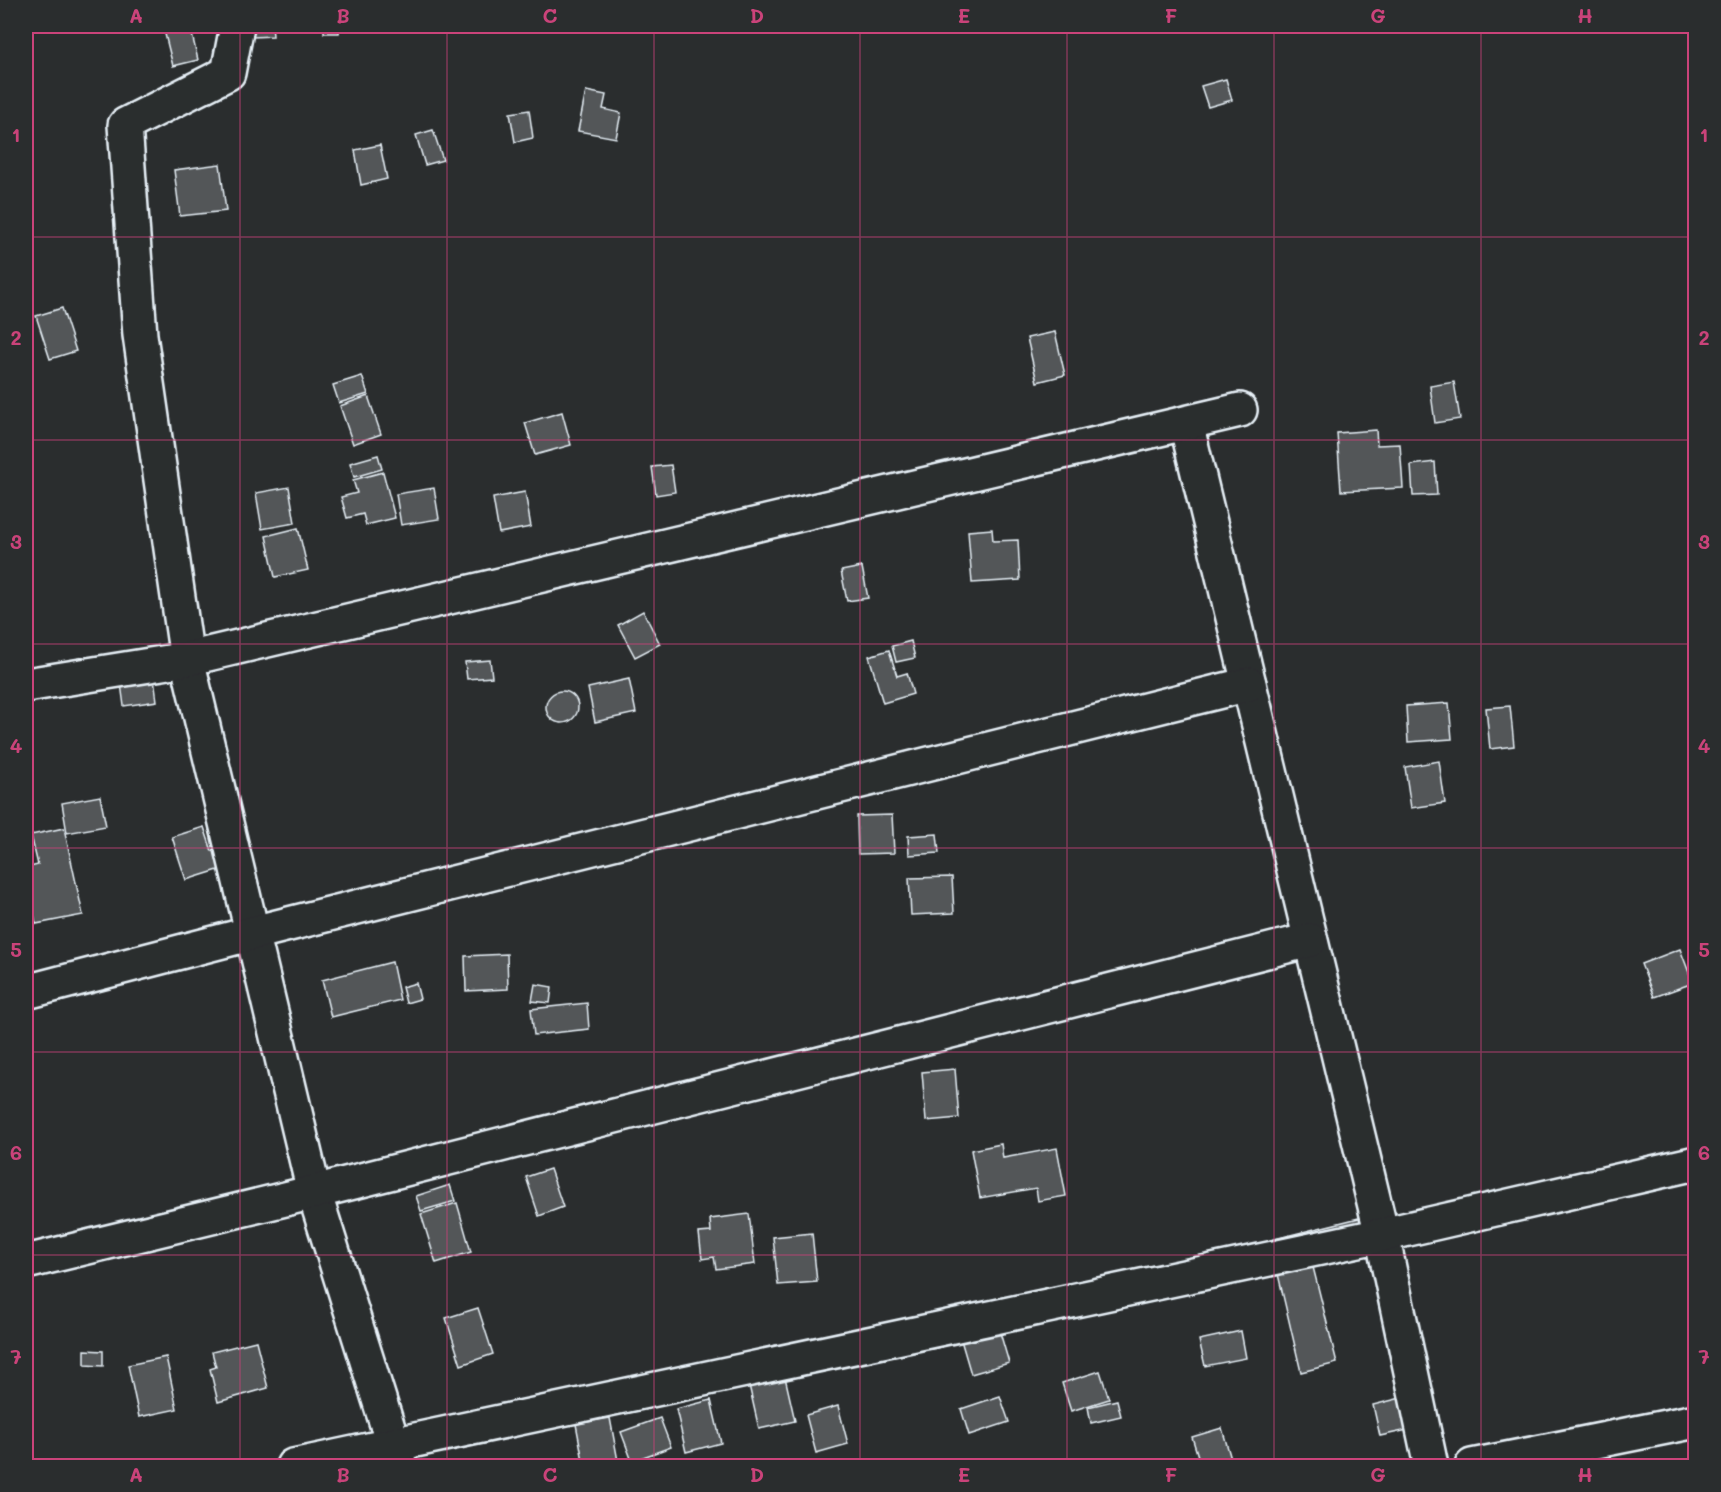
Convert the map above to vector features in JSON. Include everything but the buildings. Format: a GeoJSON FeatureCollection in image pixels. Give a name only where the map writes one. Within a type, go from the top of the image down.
{"type":"FeatureCollection","features":[{"type":"Feature","properties":{"kind":"street"},"geometry":{"type":"LineString","coordinates":[[237,26],[228,73],[124,125],[140,335],[187,659],[315,1192],[396,1455]]}},
{"type":"Feature","properties":{"kind":"street"},"geometry":{"type":"LineString","coordinates":[[26,685],[187,659],[1240,410]]}},
{"type":"Feature","properties":{"kind":"street"},"geometry":{"type":"LineString","coordinates":[[1186,423],[1382,1235],[1431,1467]]}},
{"type":"Feature","properties":{"kind":"street"},"geometry":{"type":"LineString","coordinates":[[26,992],[1249,684]]}},
{"type":"Feature","properties":{"kind":"street"},"geometry":{"type":"LineString","coordinates":[[26,1262],[315,1192],[1310,940]]}},
{"type":"Feature","properties":{"kind":"street"},"geometry":{"type":"LineString","coordinates":[[293,1467],[396,1455],[1695,1163]]}},
{"type":"Feature","properties":{"kind":"street"},"geometry":{"type":"LineString","coordinates":[[1472,1467],[1695,1421]]}}]}
